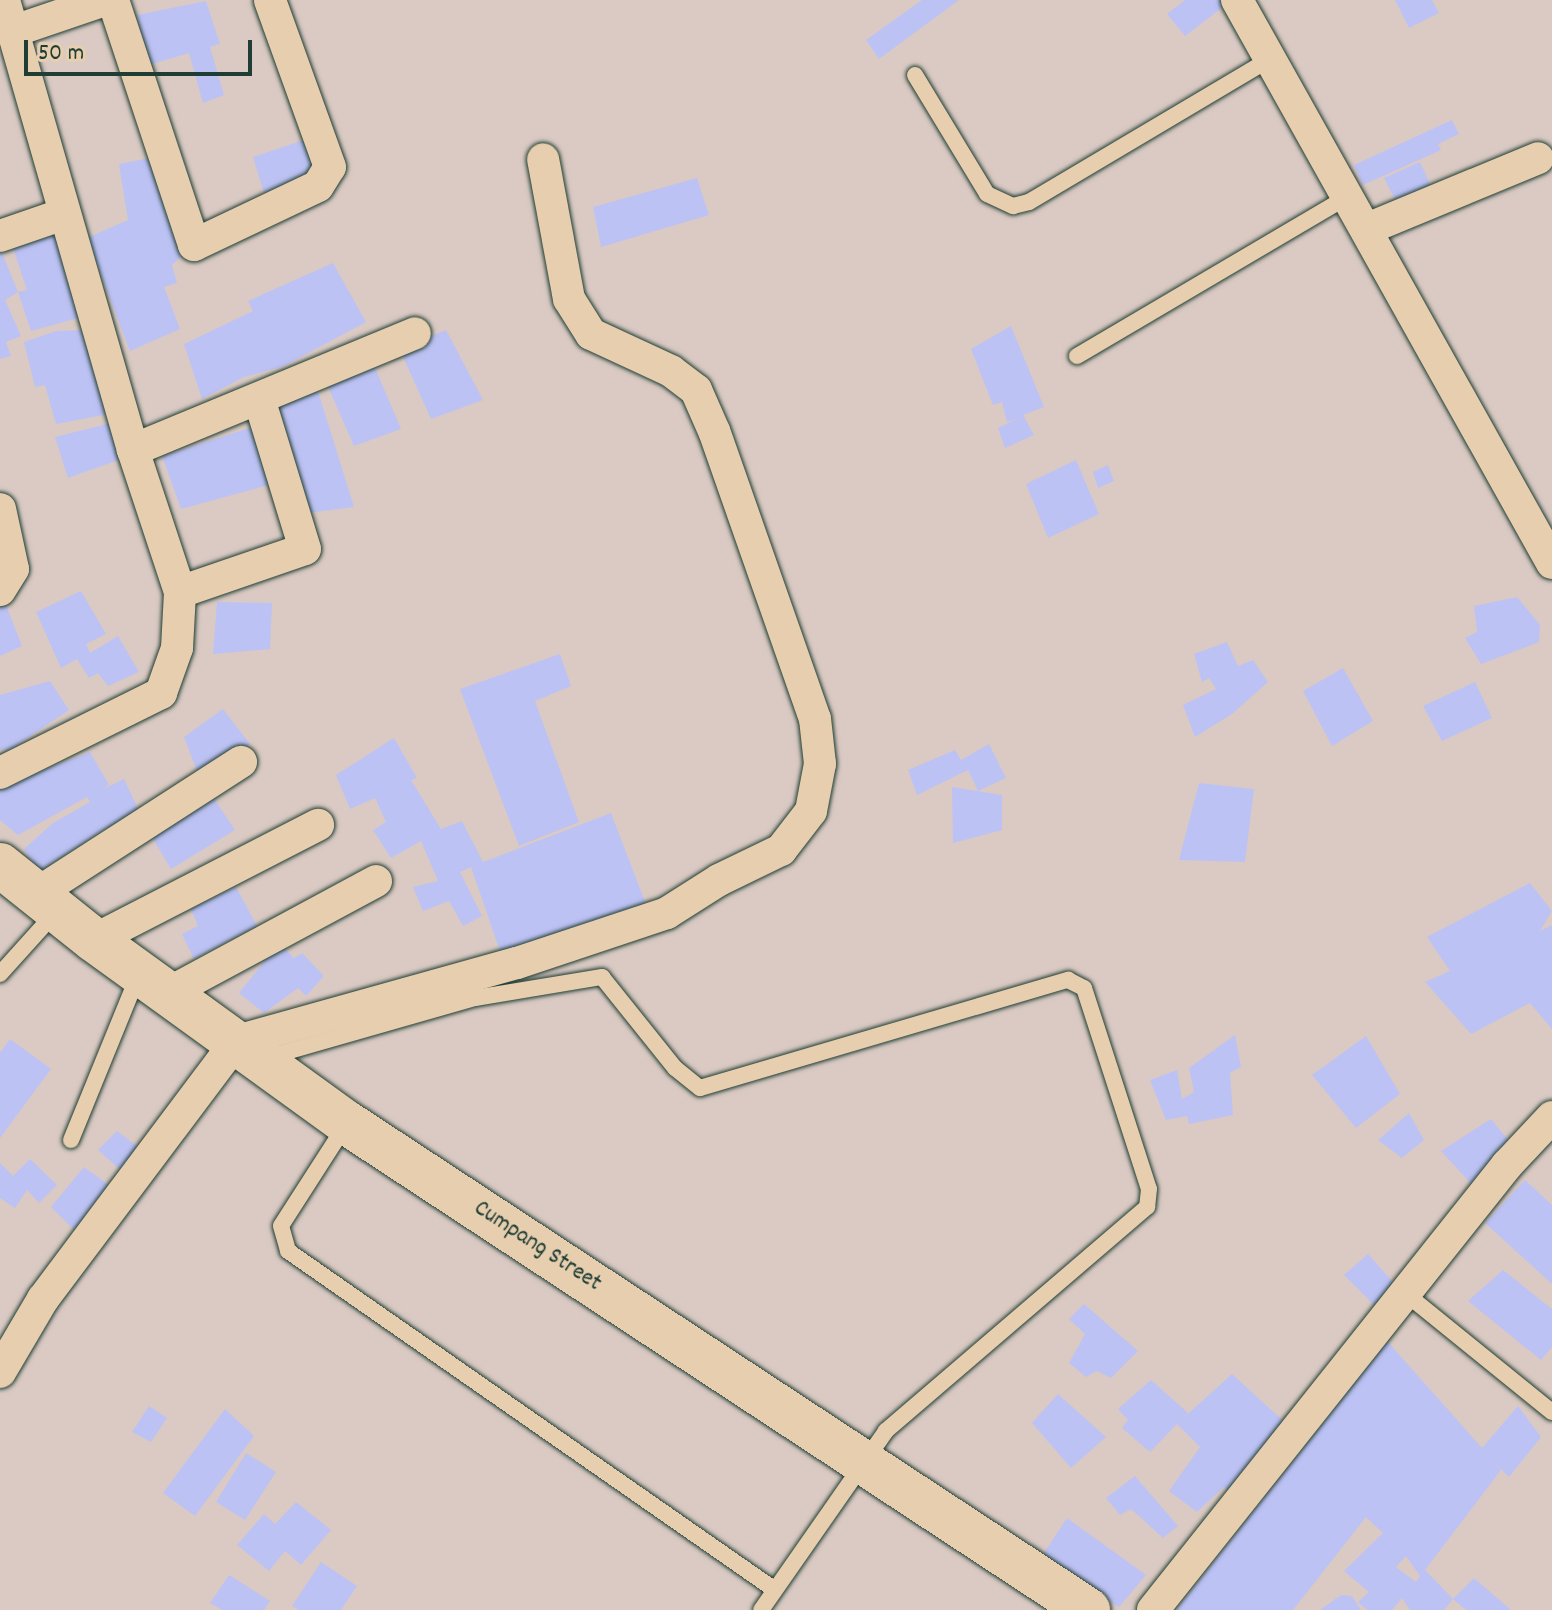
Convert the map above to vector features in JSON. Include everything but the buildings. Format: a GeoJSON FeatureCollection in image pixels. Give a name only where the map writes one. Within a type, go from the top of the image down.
{"type":"FeatureCollection","features":[{"type":"Feature","properties":{"kind":"street"},"geometry":{"type":"LineString","coordinates":[[0,773],[161,693],[177,648],[180,592],[133,450],[4,0]]}},
{"type":"Feature","properties":{"kind":"street"},"geometry":{"type":"LineString","coordinates":[[14,31],[105,0]]}},
{"type":"Feature","properties":{"kind":"street"},"geometry":{"type":"LineString","coordinates":[[113,0],[194,245],[318,186],[330,167],[270,0]]}},
{"type":"Feature","properties":{"kind":"street"},"geometry":{"type":"LineString","coordinates":[[1237,0],[1552,563]]}},
{"type":"Feature","properties":{"kind":"street"},"geometry":{"type":"LineString","coordinates":[[1367,229],[1538,158]]}},
{"type":"Feature","properties":{"kind":"street"},"geometry":{"type":"LineString","coordinates":[[0,1372],[43,1299],[249,1050],[667,913],[781,850],[811,811],[820,764],[815,719],[714,431],[696,390],[671,371],[591,334],[569,299],[543,159]]}},
{"type":"Feature","properties":{"kind":"street"},"geometry":{"type":"LineString","coordinates":[[0,236],[64,214]]}},
{"type":"Feature","properties":{"kind":"street"},"geometry":{"type":"LineString","coordinates":[[133,450],[415,333]]}},
{"type":"Feature","properties":{"kind":"street"},"geometry":{"type":"LineString","coordinates":[[180,592],[305,549],[259,399]]}},
{"type":"Feature","properties":{"kind":"street"},"geometry":{"type":"LineString","coordinates":[[0,509],[13,569],[0,590]]}},
{"type":"Feature","properties":{"kind":"street"},"geometry":{"type":"LineString","coordinates":[[47,902],[241,762]]}},
{"type":"Feature","properties":{"kind":"street"},"geometry":{"type":"LineString","coordinates":[[94,940],[318,825]]}},
{"type":"Feature","properties":{"kind":"street","name":"Cumpang Street"},"geometry":{"type":"LineString","coordinates":[[0,865],[94,940],[347,1123],[866,1462],[1073,1605]]}},
{"type":"Feature","properties":{"kind":"street"},"geometry":{"type":"LineString","coordinates":[[155,982],[376,881]]}},
{"type":"Feature","properties":{"kind":"street"},"geometry":{"type":"LineString","coordinates":[[1153,1610],[1405,1293],[1552,1117]]}},
{"type":"Feature","properties":{"kind":"lane"},"geometry":{"type":"LineString","coordinates":[[915,75],[987,194],[1013,206],[1029,202],[1270,59]]}},
{"type":"Feature","properties":{"kind":"lane"},"geometry":{"type":"LineString","coordinates":[[1077,356],[1347,197]]}},
{"type":"Feature","properties":{"kind":"lane"},"geometry":{"type":"LineString","coordinates":[[0,974],[47,902]]}},
{"type":"Feature","properties":{"kind":"lane"},"geometry":{"type":"LineString","coordinates":[[249,1050],[475,998],[602,977],[675,1068],[700,1088],[1068,980],[1079,983],[1149,1189],[1147,1207],[886,1431],[761,1610]]}},
{"type":"Feature","properties":{"kind":"lane"},"geometry":{"type":"LineString","coordinates":[[71,1140],[155,982]]}},
{"type":"Feature","properties":{"kind":"lane"},"geometry":{"type":"LineString","coordinates":[[347,1123],[281,1226],[288,1251],[775,1590]]}},
{"type":"Feature","properties":{"kind":"lane"},"geometry":{"type":"LineString","coordinates":[[1405,1293],[1552,1412]]}}]}
